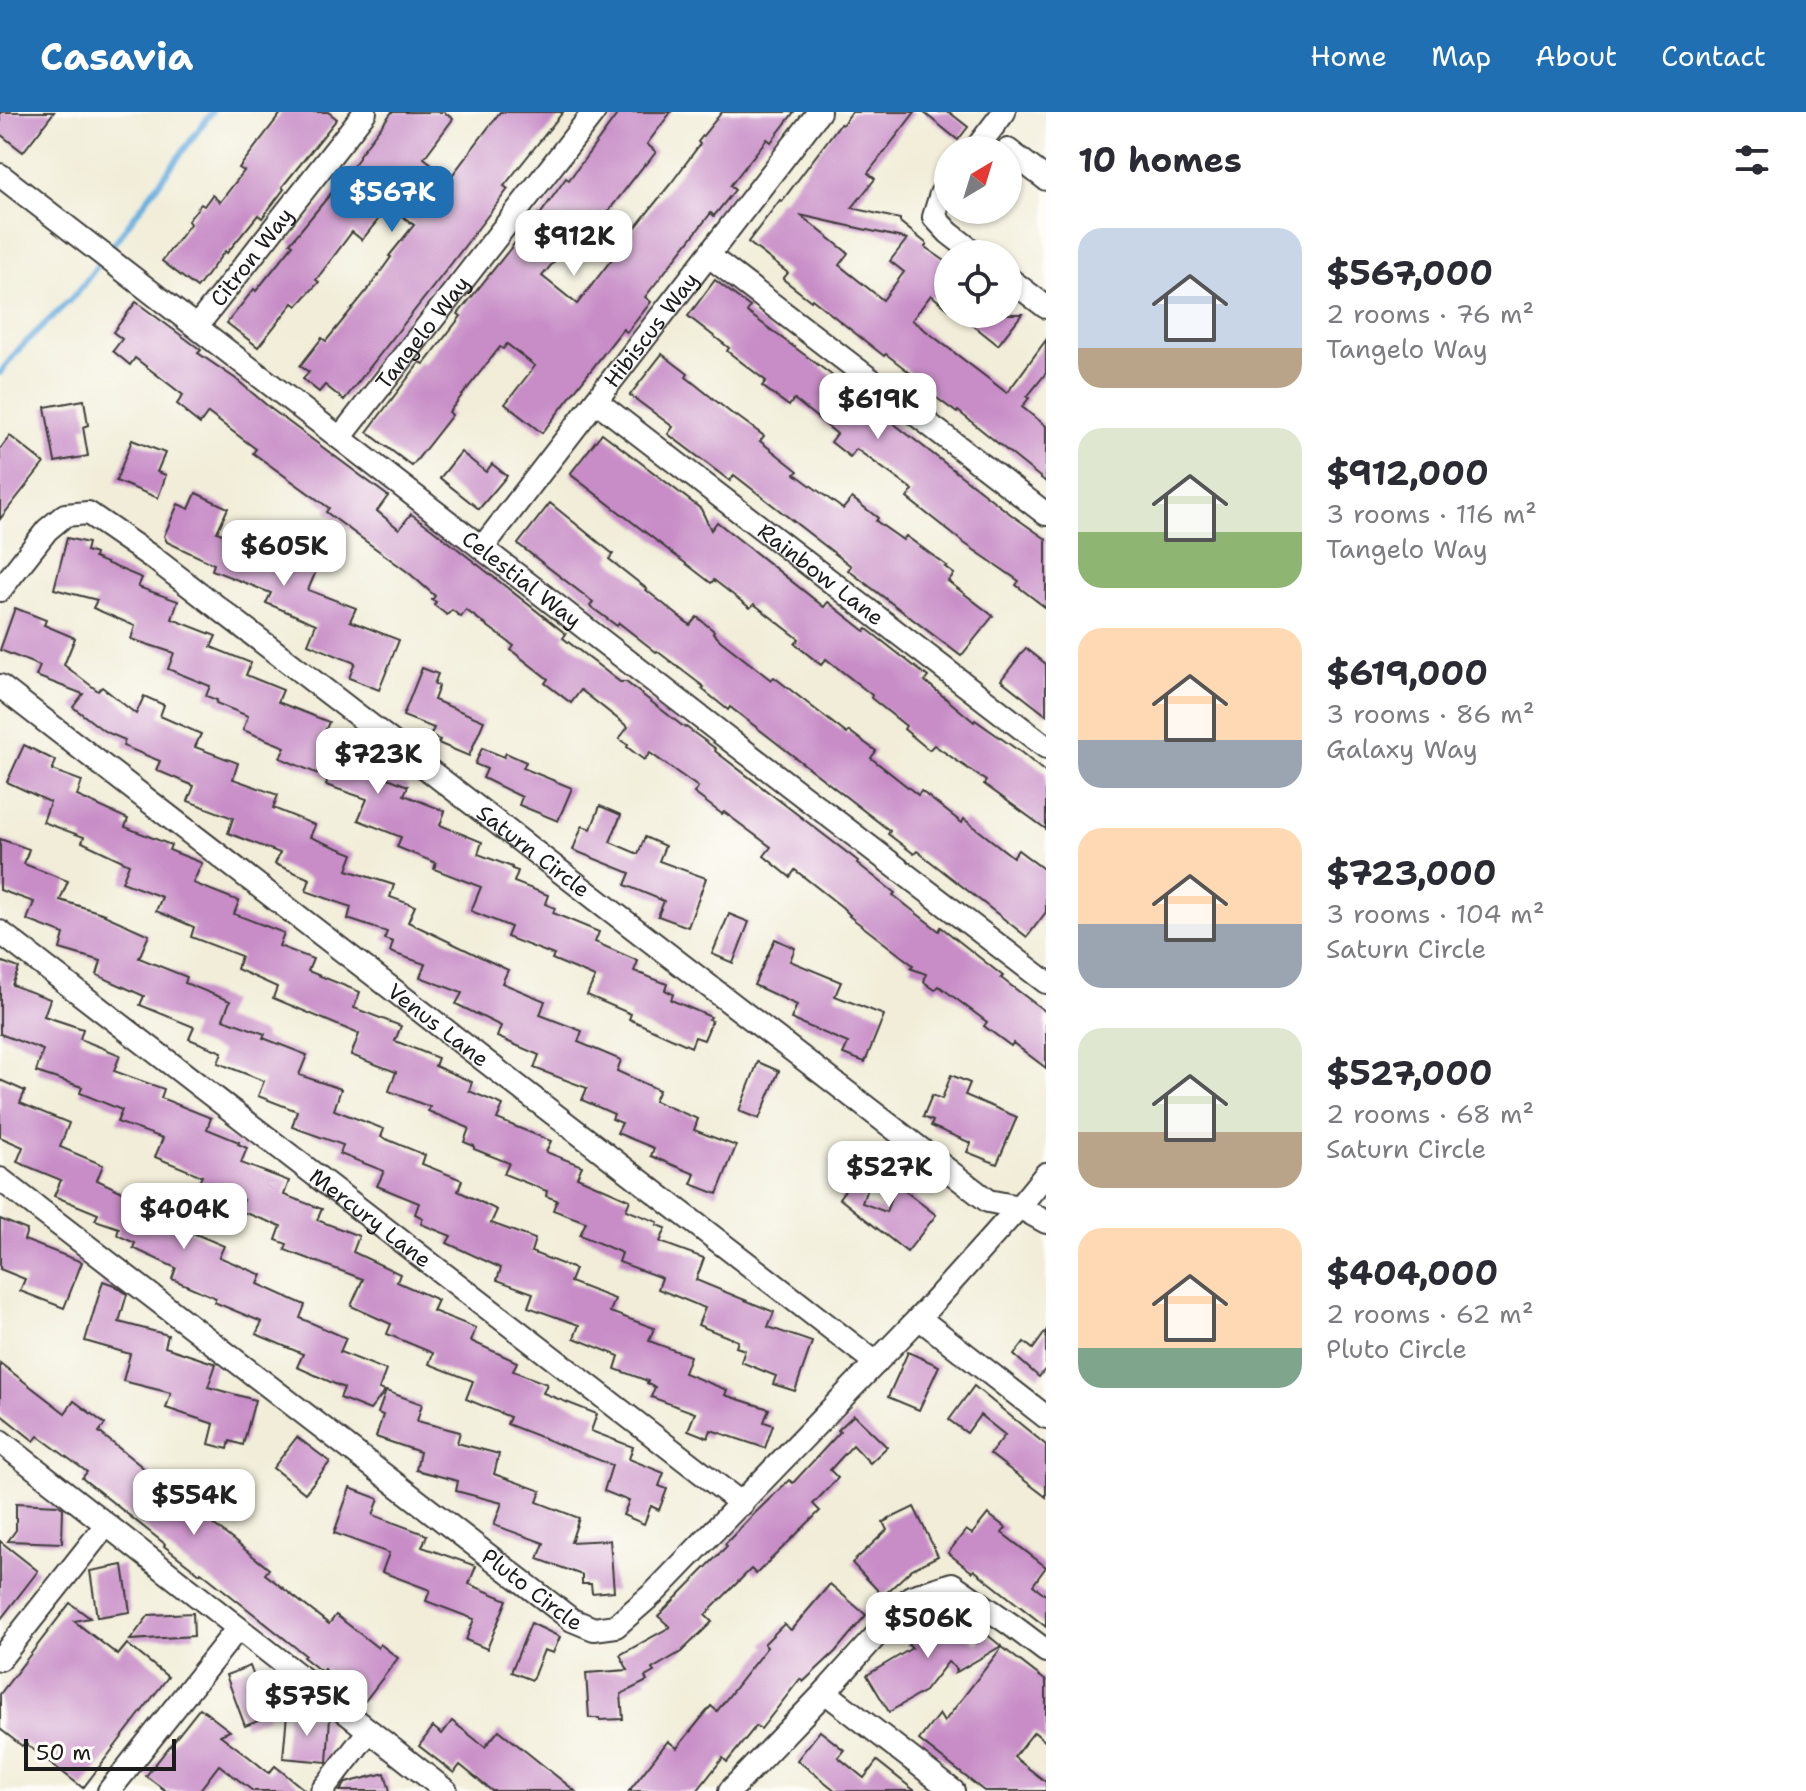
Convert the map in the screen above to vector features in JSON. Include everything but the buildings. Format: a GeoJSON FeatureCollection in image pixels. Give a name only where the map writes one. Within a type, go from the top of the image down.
{"type":"FeatureCollection","features":[{"type":"Feature","properties":{"kind":"street","name":"Citron Way"},"geometry":{"type":"LineString","coordinates":[[197,326],[365,112]]}},
{"type":"Feature","properties":{"kind":"street","name":"Tangelo Way"},"geometry":{"type":"LineString","coordinates":[[340,438],[594,112]]}},
{"type":"Feature","properties":{"kind":"street","name":"Hibiscus Way"},"geometry":{"type":"LineString","coordinates":[[482,548],[819,112]]}},
{"type":"Feature","properties":{"kind":"street"},"geometry":{"type":"LineString","coordinates":[[986,136],[1004,112]]}},
{"type":"Feature","properties":{"kind":"street"},"geometry":{"type":"LineString","coordinates":[[1022,161],[1046,179]]}},
{"type":"Feature","properties":{"kind":"street","name":"Celestial Way"},"geometry":{"type":"LineString","coordinates":[[0,175],[482,548],[1043,972]]}},
{"type":"Feature","properties":{"kind":"street"},"geometry":{"type":"LineString","coordinates":[[941,224],[958,240]]}},
{"type":"Feature","properties":{"kind":"street"},"geometry":{"type":"LineString","coordinates":[[709,256],[1046,514]]}},
{"type":"Feature","properties":{"kind":"street"},"geometry":{"type":"LineString","coordinates":[[1022,289],[1046,307]]}},
{"type":"Feature","properties":{"kind":"street","name":"Rainbow Lane"},"geometry":{"type":"LineString","coordinates":[[596,401],[1046,747]]}},
{"type":"Feature","properties":{"kind":"street","name":"Saturn Circle"},"geometry":{"type":"LineString","coordinates":[[0,590],[47,530],[65,515],[88,513],[168,570],[988,1201],[1019,1207],[1046,1222]]}},
{"type":"Feature","properties":{"kind":"street","name":"Venus Lane"},"geometry":{"type":"LineString","coordinates":[[0,686],[876,1363]]}},
{"type":"Feature","properties":{"kind":"street","name":"Mercury Lane"},"geometry":{"type":"LineString","coordinates":[[0,932],[742,1504]]}},
{"type":"Feature","properties":{"kind":"street","name":"Pluto Circle"},"geometry":{"type":"LineString","coordinates":[[0,1179],[572,1620],[594,1629],[616,1626],[656,1591],[919,1318],[1046,1174]]}},
{"type":"Feature","properties":{"kind":"street"},"geometry":{"type":"LineString","coordinates":[[919,1318],[1046,1417]]}},
{"type":"Feature","properties":{"kind":"street"},"geometry":{"type":"LineString","coordinates":[[0,1441],[446,1791]]}},
{"type":"Feature","properties":{"kind":"street"},"geometry":{"type":"LineString","coordinates":[[0,1659],[106,1525]]}},
{"type":"Feature","properties":{"kind":"street"},"geometry":{"type":"LineString","coordinates":[[730,1791],[911,1597],[952,1584],[1046,1651]]}},
{"type":"Feature","properties":{"kind":"street"},"geometry":{"type":"LineString","coordinates":[[109,1791],[238,1628]]}},
{"type":"Feature","properties":{"kind":"street"},"geometry":{"type":"LineString","coordinates":[[825,1692],[953,1791]]}},
{"type":"Feature","properties":{"kind":"street"},"geometry":{"type":"LineString","coordinates":[[322,1791],[369,1731]]}},
{"type":"Feature","properties":{"kind":"waterway"},"geometry":{"type":"LineString","coordinates":[[0,373],[18,350],[77,293],[212,112]]}}]}
